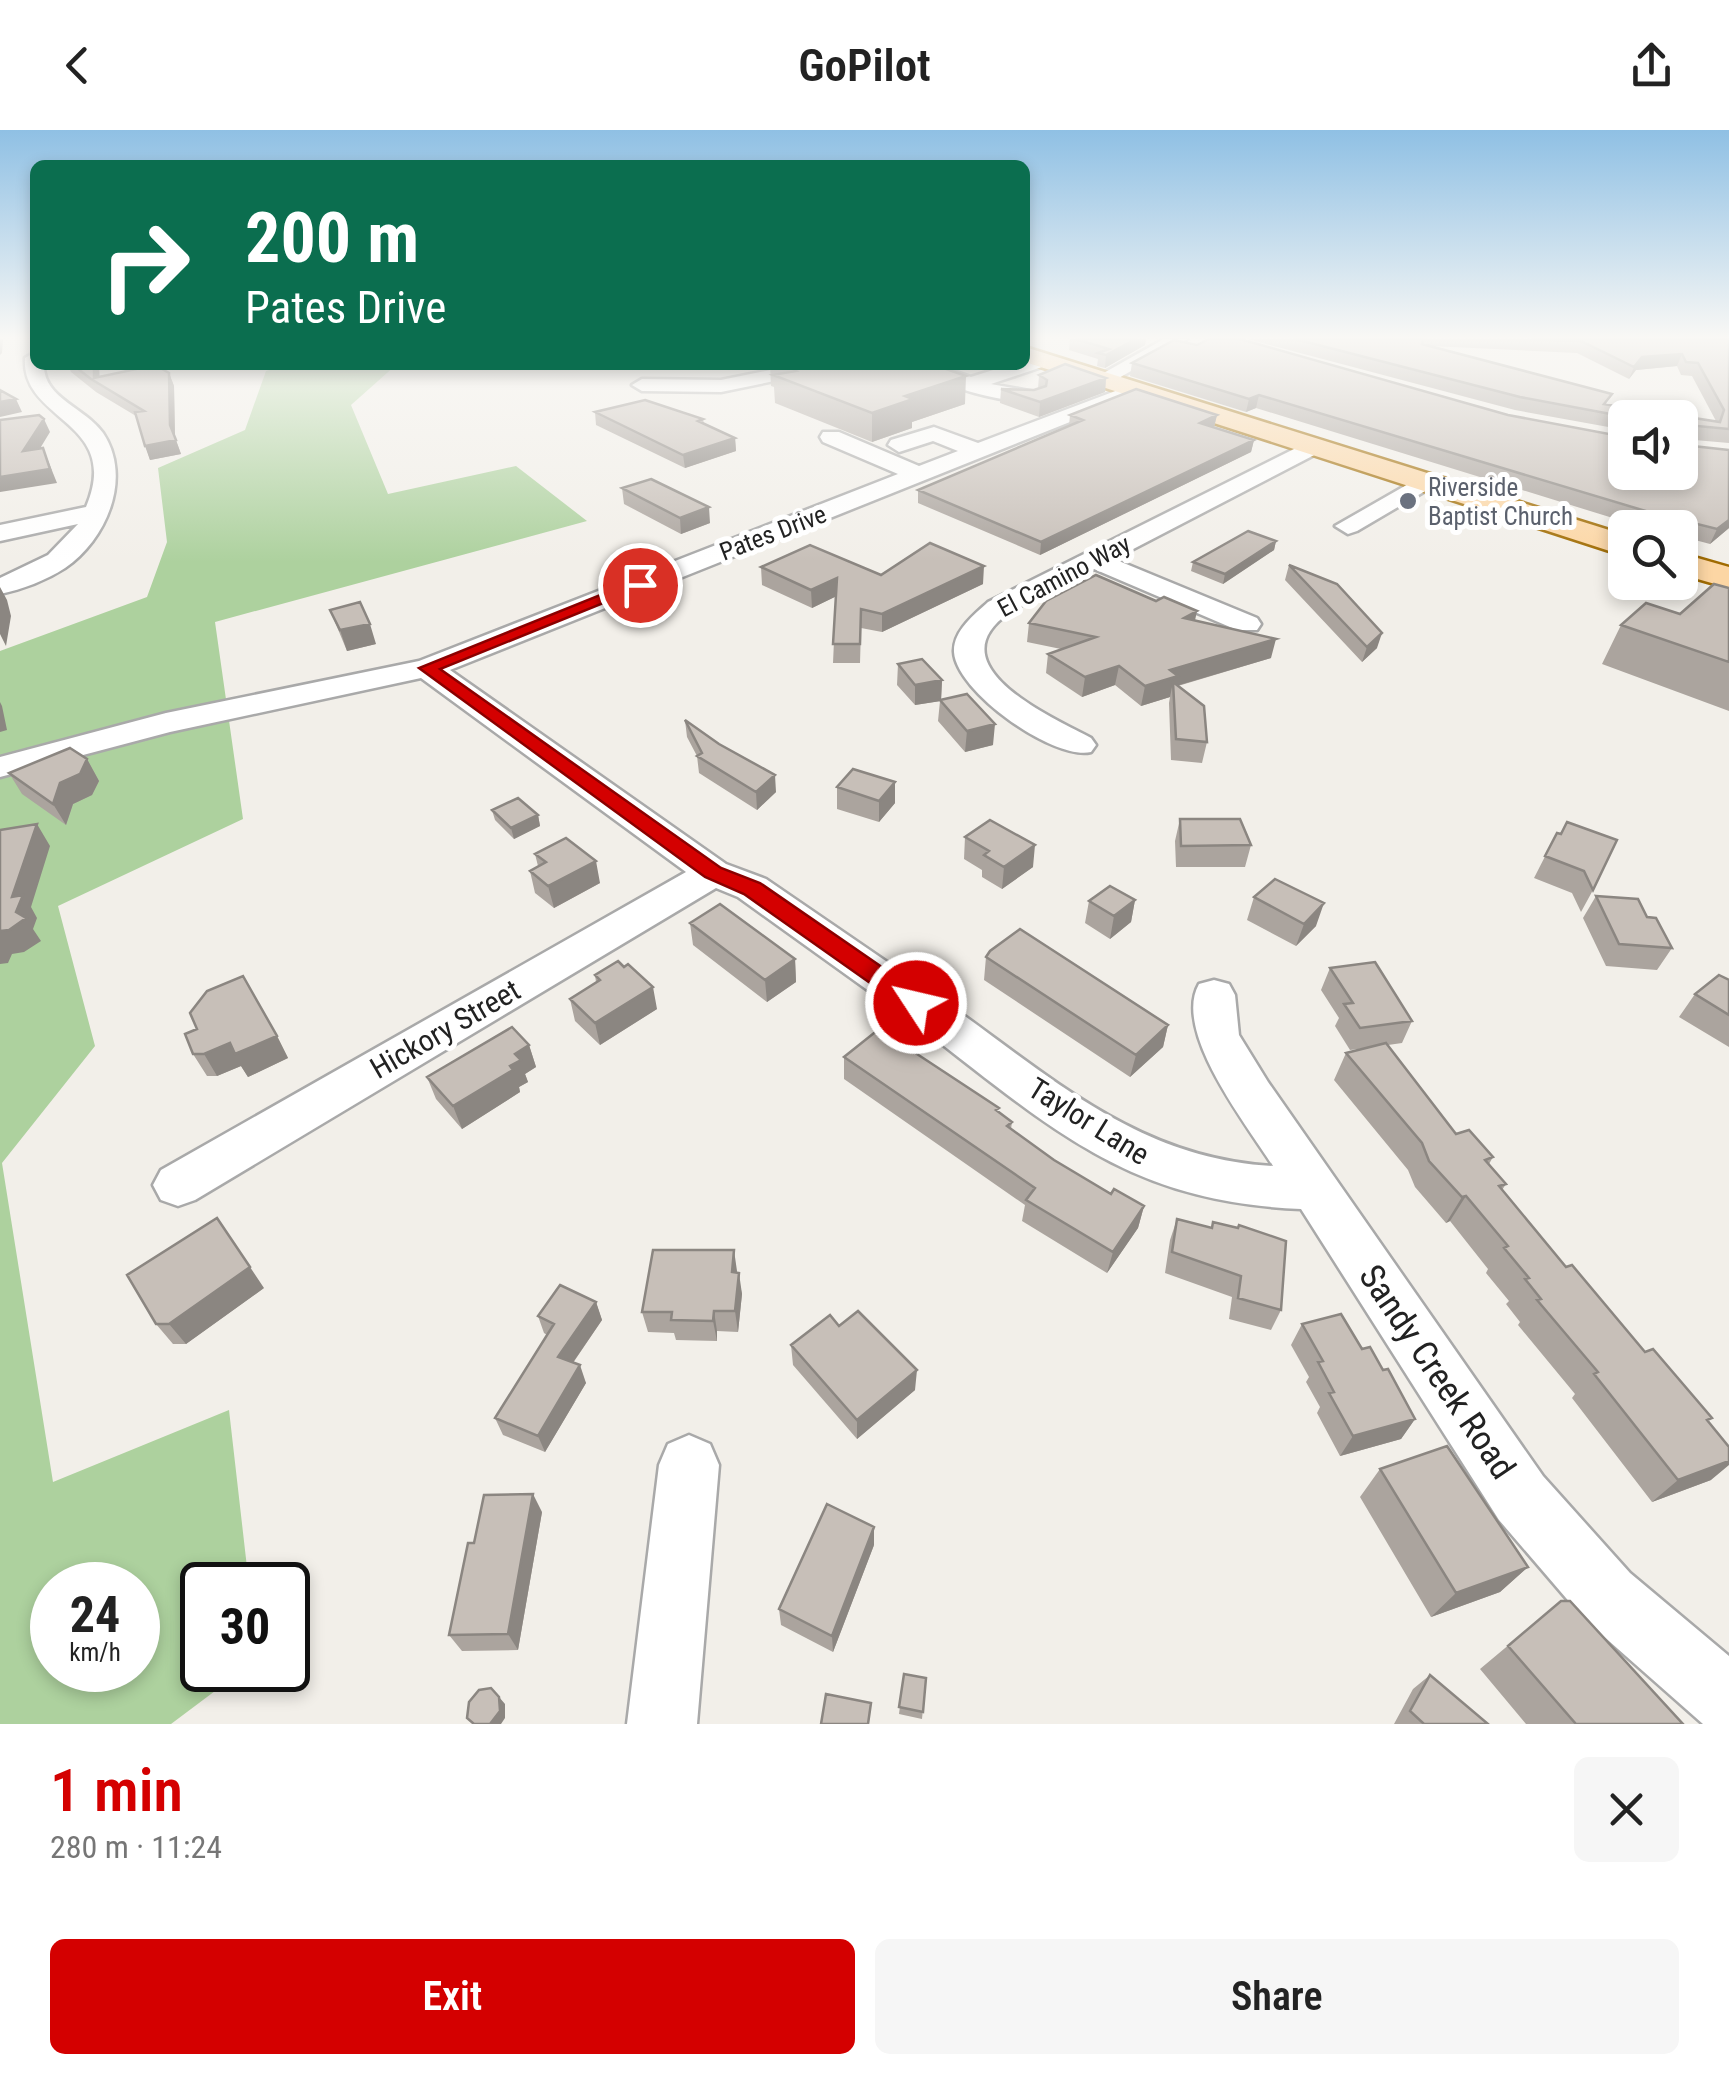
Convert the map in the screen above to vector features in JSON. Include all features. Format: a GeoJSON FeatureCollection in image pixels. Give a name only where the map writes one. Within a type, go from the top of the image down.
{"type":"FeatureCollection","features":[{"type":"Feature","properties":{"kind":"main road"},"geometry":{"type":"LineString","coordinates":[[1209,413],[1608,541]]}},
{"type":"Feature","properties":{"kind":"main road"},"geometry":{"type":"LineString","coordinates":[[1698,569],[1729,578]]}},
{"type":"Feature","properties":{"kind":"street"},"geometry":{"type":"LineString","coordinates":[[37,419],[72,413]]}},
{"type":"Feature","properties":{"kind":"street"},"geometry":{"type":"LineString","coordinates":[[0,586],[18,582],[54,562],[84,534],[104,494],[103,450],[98,438],[74,413]]}},
{"type":"Feature","properties":{"kind":"street","name":"Pates Drive"},"geometry":{"type":"LineString","coordinates":[[0,767],[166,723],[428,668],[1077,413]]}},
{"type":"Feature","properties":{"kind":"street"},"geometry":{"type":"LineString","coordinates":[[899,444],[934,434],[980,452]]}},
{"type":"Feature","properties":{"kind":"street"},"geometry":{"type":"LineString","coordinates":[[831,436],[920,475]]}},
{"type":"Feature","properties":{"kind":"street","name":"El Camino Way"},"geometry":{"type":"LineString","coordinates":[[1079,745],[994,691],[966,656],[967,641],[985,618],[1312,446]]}},
{"type":"Feature","properties":{"kind":"street"},"geometry":{"type":"LineString","coordinates":[[1348,526],[1424,482]]}},
{"type":"Feature","properties":{"kind":"street"},"geometry":{"type":"LineString","coordinates":[[0,532],[94,513]]}},
{"type":"Feature","properties":{"kind":"street"},"geometry":{"type":"LineString","coordinates":[[1094,560],[1248,624]]}},
{"type":"Feature","properties":{"kind":"street","name":"Taylor Lane"},"geometry":{"type":"LineString","coordinates":[[428,668],[713,872],[752,888],[1087,1125],[1142,1157],[1180,1172],[1228,1184],[1313,1189]]}},
{"type":"Feature","properties":{"kind":"street","name":"Hickory Street"},"geometry":{"type":"LineString","coordinates":[[178,1185],[713,872]]}},
{"type":"Feature","properties":{"kind":"street","name":"Sandy Creek Road"},"geometry":{"type":"LineString","coordinates":[[1214,995],[1217,1036],[1313,1189],[1521,1498],[1554,1540],[1636,1623],[1729,1701]]}},
{"type":"Feature","properties":{"kind":"street"},"geometry":{"type":"LineString","coordinates":[[662,1724],[689,1465]]}},
{"type":"Feature","properties":{"kind":"green space"},"geometry":{"type":"Polygon","coordinates":[[[251,413],[354,413],[388,494],[516,466],[587,521],[215,622],[243,819],[58,906],[95,1046],[2,1163],[53,1482],[229,1410],[246,1562],[180,1562],[180,1692],[214,1692],[171,1724],[0,1724],[0,651],[147,597],[167,542],[158,468],[245,430],[251,413]]]}},
{"type":"Feature","properties":{"kind":"building"},"geometry":{"type":"Polygon","coordinates":[[[135,413],[170,413],[176,440],[145,446],[135,413]]]}},
{"type":"Feature","properties":{"kind":"building"},"geometry":{"type":"Polygon","coordinates":[[[598,413],[686,413],[735,438],[683,455],[598,413]]]}},
{"type":"Feature","properties":{"kind":"building"},"geometry":{"type":"Polygon","coordinates":[[[1212,413],[1217,415],[1200,423],[1254,440],[1041,542],[918,490],[1083,420],[1070,415],[1212,413]]]}},
{"type":"Feature","properties":{"kind":"building"},"geometry":{"type":"Polygon","coordinates":[[[1320,413],[1502,413],[1608,434],[1608,490],[1698,490],[1698,447],[1729,450],[1729,520],[1717,529],[1698,524],[1698,510],[1642,510],[1320,413]]]}},
{"type":"Feature","properties":{"kind":"building"},"geometry":{"type":"Polygon","coordinates":[[[1723,413],[1729,413],[1729,429],[1698,426],[1698,419],[1720,422],[1723,413]]]}},
{"type":"Feature","properties":{"kind":"building"},"geometry":{"type":"Polygon","coordinates":[[[39,415],[44,419],[23,451],[43,448],[50,469],[0,477],[0,420],[39,415]]]}},
{"type":"Feature","properties":{"kind":"building"},"geometry":{"type":"Polygon","coordinates":[[[651,479],[709,507],[680,518],[622,488],[651,479]]]}},
{"type":"Feature","properties":{"kind":"building"},"geometry":{"type":"Polygon","coordinates":[[[1248,531],[1276,541],[1225,574],[1193,562],[1248,531]]]}},
{"type":"Feature","properties":{"kind":"building"},"geometry":{"type":"Polygon","coordinates":[[[930,543],[984,566],[882,614],[861,609],[860,644],[833,644],[837,578],[811,590],[761,567],[810,545],[881,575],[930,543]]]}},
{"type":"Feature","properties":{"kind":"building"},"geometry":{"type":"Polygon","coordinates":[[[1289,565],[1337,584],[1382,633],[1367,647],[1289,565]]]}},
{"type":"Feature","properties":{"kind":"building"},"geometry":{"type":"Polygon","coordinates":[[[1096,575],[1156,601],[1164,597],[1197,611],[1184,618],[1276,639],[1170,670],[1178,676],[1145,686],[1119,666],[1085,677],[1048,654],[1096,637],[1029,623],[1046,601],[1096,575]]]}},
{"type":"Feature","properties":{"kind":"building"},"geometry":{"type":"Polygon","coordinates":[[[1714,584],[1729,588],[1729,662],[1621,625],[1646,603],[1680,614],[1714,584]]]}},
{"type":"Feature","properties":{"kind":"building"},"geometry":{"type":"Polygon","coordinates":[[[360,602],[370,624],[340,630],[330,610],[360,602]]]}},
{"type":"Feature","properties":{"kind":"building"},"geometry":{"type":"Polygon","coordinates":[[[922,659],[942,680],[915,685],[898,664],[922,659]]]}},
{"type":"Feature","properties":{"kind":"building"},"geometry":{"type":"Polygon","coordinates":[[[1173,682],[1204,706],[1207,742],[1176,739],[1173,682]]]}},
{"type":"Feature","properties":{"kind":"building"},"geometry":{"type":"Polygon","coordinates":[[[967,694],[995,724],[967,731],[940,700],[967,694]]]}},
{"type":"Feature","properties":{"kind":"building"},"geometry":{"type":"Polygon","coordinates":[[[685,720],[775,775],[756,792],[697,756],[702,753],[685,720]]]}},
{"type":"Feature","properties":{"kind":"building"},"geometry":{"type":"Polygon","coordinates":[[[70,748],[87,759],[80,774],[60,783],[53,804],[9,773],[70,748]]]}},
{"type":"Feature","properties":{"kind":"building"},"geometry":{"type":"Polygon","coordinates":[[[853,769],[895,782],[879,801],[837,787],[853,769]]]}},
{"type":"Feature","properties":{"kind":"building"},"geometry":{"type":"Polygon","coordinates":[[[518,798],[538,815],[511,828],[492,810],[518,798]]]}},
{"type":"Feature","properties":{"kind":"building"},"geometry":{"type":"Polygon","coordinates":[[[1180,819],[1240,819],[1251,845],[1181,846],[1180,819]]]}},
{"type":"Feature","properties":{"kind":"building"},"geometry":{"type":"Polygon","coordinates":[[[990,820],[1035,845],[1004,867],[984,855],[989,851],[965,837],[990,820]]]}},
{"type":"Feature","properties":{"kind":"building"},"geometry":{"type":"Polygon","coordinates":[[[1567,822],[1617,840],[1593,890],[1584,871],[1545,856],[1567,822]]]}},
{"type":"Feature","properties":{"kind":"building"},"geometry":{"type":"Polygon","coordinates":[[[37,824],[12,897],[23,895],[16,912],[26,918],[9,930],[0,931],[0,830],[37,824]]]}},
{"type":"Feature","properties":{"kind":"building"},"geometry":{"type":"Polygon","coordinates":[[[566,838],[596,861],[548,886],[530,871],[546,862],[535,854],[566,838]]]}},
{"type":"Feature","properties":{"kind":"building"},"geometry":{"type":"Polygon","coordinates":[[[1275,879],[1324,903],[1304,924],[1254,897],[1275,879]]]}},
{"type":"Feature","properties":{"kind":"building"},"geometry":{"type":"Polygon","coordinates":[[[1110,886],[1135,900],[1114,916],[1089,901],[1110,886]]]}},
{"type":"Feature","properties":{"kind":"building"},"geometry":{"type":"Polygon","coordinates":[[[1596,896],[1638,899],[1647,917],[1656,918],[1672,948],[1619,944],[1596,896]]]}},
{"type":"Feature","properties":{"kind":"building"},"geometry":{"type":"Polygon","coordinates":[[[720,904],[795,959],[765,980],[690,923],[720,904]]]}},
{"type":"Feature","properties":{"kind":"building"},"geometry":{"type":"Polygon","coordinates":[[[1020,929],[1168,1025],[1136,1055],[986,957],[1020,929]]]}},
{"type":"Feature","properties":{"kind":"building"},"geometry":{"type":"Polygon","coordinates":[[[618,961],[624,967],[628,964],[653,987],[595,1023],[570,999],[600,980],[595,975],[618,961]]]}},
{"type":"Feature","properties":{"kind":"building"},"geometry":{"type":"Polygon","coordinates":[[[1375,962],[1412,1021],[1360,1028],[1344,1004],[1353,1003],[1330,968],[1375,962]]]}},
{"type":"Feature","properties":{"kind":"building"},"geometry":{"type":"Polygon","coordinates":[[[1719,975],[1729,980],[1729,1015],[1695,994],[1719,975]]]}},
{"type":"Feature","properties":{"kind":"building"},"geometry":{"type":"Polygon","coordinates":[[[243,976],[277,1036],[235,1054],[230,1043],[204,1054],[193,1054],[185,1034],[197,1029],[190,1013],[207,991],[243,976]]]}},
{"type":"Feature","properties":{"kind":"building"},"geometry":{"type":"Polygon","coordinates":[[[512,1027],[529,1045],[515,1054],[521,1060],[510,1066],[513,1070],[453,1106],[427,1077],[512,1027]]]}},
{"type":"Feature","properties":{"kind":"building"},"geometry":{"type":"Polygon","coordinates":[[[879,1029],[999,1108],[996,1110],[1012,1122],[1007,1126],[1054,1160],[1111,1194],[1114,1189],[1144,1206],[1113,1252],[1026,1200],[1035,1188],[844,1057],[879,1029]]]}},
{"type":"Feature","properties":{"kind":"building"},"geometry":{"type":"Polygon","coordinates":[[[1386,1043],[1456,1134],[1469,1130],[1493,1157],[1485,1160],[1506,1184],[1499,1186],[1566,1267],[1572,1265],[1645,1352],[1653,1349],[1712,1418],[1707,1420],[1729,1447],[1729,1461],[1678,1480],[1594,1374],[1598,1372],[1537,1300],[1541,1299],[1525,1279],[1529,1278],[1504,1248],[1508,1246],[1466,1196],[1462,1197],[1429,1161],[1422,1143],[1346,1053],[1386,1043]]]}},
{"type":"Feature","properties":{"kind":"building"},"geometry":{"type":"Polygon","coordinates":[[[217,1218],[250,1267],[169,1324],[156,1324],[127,1275],[217,1218]]]}},
{"type":"Feature","properties":{"kind":"building"},"geometry":{"type":"Polygon","coordinates":[[[1177,1219],[1212,1228],[1213,1222],[1238,1228],[1239,1225],[1286,1241],[1281,1310],[1238,1298],[1241,1276],[1172,1252],[1177,1219]]]}},
{"type":"Feature","properties":{"kind":"building"},"geometry":{"type":"Polygon","coordinates":[[[653,1250],[734,1250],[732,1272],[739,1273],[735,1311],[714,1311],[713,1321],[671,1320],[672,1312],[642,1312],[653,1250]]]}},
{"type":"Feature","properties":{"kind":"building"},"geometry":{"type":"Polygon","coordinates":[[[560,1285],[596,1302],[558,1357],[580,1365],[538,1436],[495,1418],[554,1324],[538,1316],[560,1285]]]}},
{"type":"Feature","properties":{"kind":"building"},"geometry":{"type":"Polygon","coordinates":[[[858,1311],[917,1370],[857,1420],[791,1345],[830,1315],[839,1326],[858,1311]]]}},
{"type":"Feature","properties":{"kind":"building"},"geometry":{"type":"Polygon","coordinates":[[[1341,1314],[1362,1349],[1370,1347],[1383,1370],[1388,1369],[1415,1419],[1353,1436],[1329,1393],[1334,1392],[1318,1362],[1323,1361],[1302,1324],[1341,1314]]]}},
{"type":"Feature","properties":{"kind":"building"},"geometry":{"type":"Polygon","coordinates":[[[1447,1446],[1528,1567],[1456,1593],[1380,1469],[1447,1446]]]}},
{"type":"Feature","properties":{"kind":"building"},"geometry":{"type":"Polygon","coordinates":[[[533,1494],[508,1634],[449,1635],[468,1543],[474,1543],[484,1495],[533,1494]]]}},
{"type":"Feature","properties":{"kind":"building"},"geometry":{"type":"Polygon","coordinates":[[[827,1504],[874,1527],[832,1636],[779,1609],[827,1504]]]}},
{"type":"Feature","properties":{"kind":"building"},"geometry":{"type":"Polygon","coordinates":[[[1561,1601],[1570,1601],[1683,1724],[1576,1724],[1508,1646],[1561,1601]]]}},
{"type":"Feature","properties":{"kind":"building"},"geometry":{"type":"Polygon","coordinates":[[[904,1674],[926,1678],[923,1712],[899,1707],[904,1674]]]}},
{"type":"Feature","properties":{"kind":"building"},"geometry":{"type":"Polygon","coordinates":[[[1430,1675],[1488,1724],[1424,1724],[1410,1711],[1430,1675]]]}},
{"type":"Feature","properties":{"kind":"building"},"geometry":{"type":"Polygon","coordinates":[[[491,1688],[499,1697],[500,1711],[490,1724],[474,1724],[467,1718],[469,1702],[479,1690],[491,1688]]]}},
{"type":"Feature","properties":{"kind":"building"},"geometry":{"type":"Polygon","coordinates":[[[826,1694],[871,1703],[868,1724],[821,1724],[826,1694]]]}},
{"type":"Feature","properties":{"kind":"place","name":"Riverside Baptist Church"},"geometry":{"type":"Point","coordinates":[1408,501]}},
{"type":"Feature","properties":{"kind":"route"},"geometry":{"type":"LineString","coordinates":[[640,585],[428,668],[713,872],[752,888],[916,1003]]}}]}
